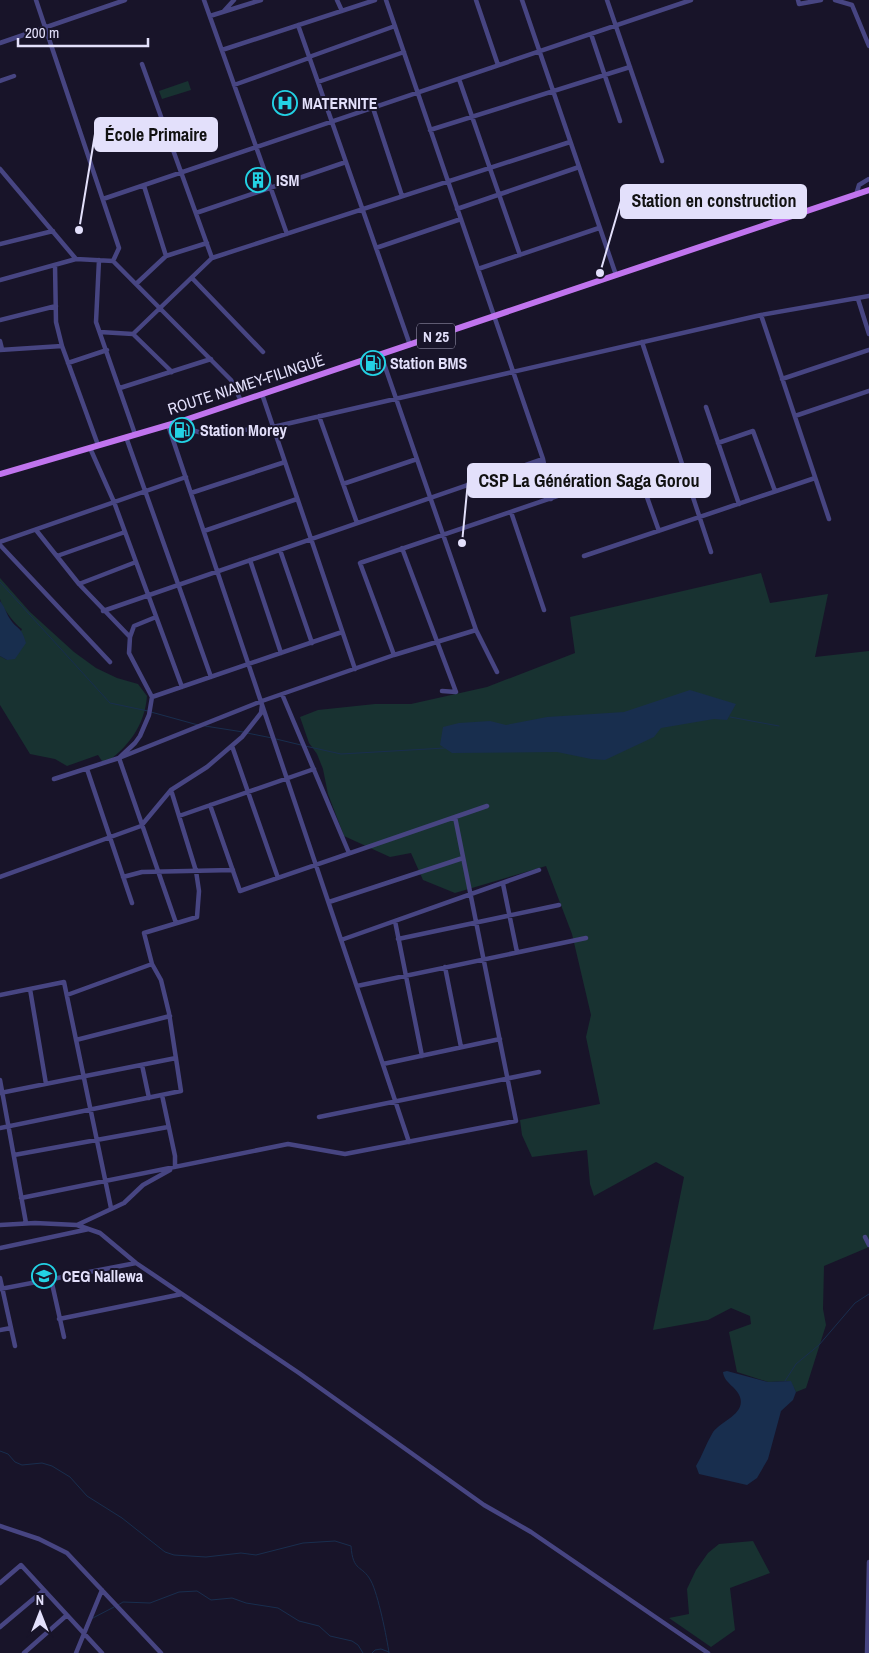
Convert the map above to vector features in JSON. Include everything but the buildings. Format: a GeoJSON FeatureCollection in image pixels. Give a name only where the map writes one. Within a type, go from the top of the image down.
{"type":"FeatureCollection","features":[{"type":"Feature","properties":{"kind":"main road","name":"ROUTE NIAMEY-FILINGUÉ"},"geometry":{"type":"LineString","coordinates":[[0,474],[182,421],[869,190]]}},
{"type":"Feature","properties":{"kind":"street"},"geometry":{"type":"LineString","coordinates":[[36,0],[119,248],[113,261]]}},
{"type":"Feature","properties":{"kind":"street"},"geometry":{"type":"LineString","coordinates":[[0,43],[126,0]]}},
{"type":"Feature","properties":{"kind":"street"},"geometry":{"type":"LineString","coordinates":[[204,0],[287,234]]}},
{"type":"Feature","properties":{"kind":"street"},"geometry":{"type":"LineString","coordinates":[[224,12],[234,0]]}},
{"type":"Feature","properties":{"kind":"street"},"geometry":{"type":"LineString","coordinates":[[242,6],[243,0]]}},
{"type":"Feature","properties":{"kind":"street"},"geometry":{"type":"LineString","coordinates":[[210,16],[261,0]]}},
{"type":"Feature","properties":{"kind":"street"},"geometry":{"type":"LineString","coordinates":[[337,0],[342,11]]}},
{"type":"Feature","properties":{"kind":"street"},"geometry":{"type":"LineString","coordinates":[[222,50],[375,0]]}},
{"type":"Feature","properties":{"kind":"street"},"geometry":{"type":"LineString","coordinates":[[386,0],[543,459],[551,499]]}},
{"type":"Feature","properties":{"kind":"street"},"geometry":{"type":"LineString","coordinates":[[476,0],[498,66]]}},
{"type":"Feature","properties":{"kind":"street"},"geometry":{"type":"LineString","coordinates":[[522,0],[616,275]]}},
{"type":"Feature","properties":{"kind":"street"},"geometry":{"type":"LineString","coordinates":[[607,0],[662,160]]}},
{"type":"Feature","properties":{"kind":"street"},"geometry":{"type":"LineString","coordinates":[[103,199],[692,0]]}},
{"type":"Feature","properties":{"kind":"street"},"geometry":{"type":"LineString","coordinates":[[798,0],[799,4],[821,0]]}},
{"type":"Feature","properties":{"kind":"street"},"geometry":{"type":"LineString","coordinates":[[835,0],[852,5],[869,46]]}},
{"type":"Feature","properties":{"kind":"street"},"geometry":{"type":"LineString","coordinates":[[298,25],[410,345]]}},
{"type":"Feature","properties":{"kind":"street"},"geometry":{"type":"LineString","coordinates":[[234,84],[395,26]]}},
{"type":"Feature","properties":{"kind":"street"},"geometry":{"type":"LineString","coordinates":[[591,34],[620,121]]}},
{"type":"Feature","properties":{"kind":"street"},"geometry":{"type":"LineString","coordinates":[[318,82],[404,52]]}},
{"type":"Feature","properties":{"kind":"street"},"geometry":{"type":"LineString","coordinates":[[142,64],[212,258]]}},
{"type":"Feature","properties":{"kind":"street"},"geometry":{"type":"LineString","coordinates":[[430,130],[630,66]]}},
{"type":"Feature","properties":{"kind":"street"},"geometry":{"type":"LineString","coordinates":[[0,81],[14,76]]}},
{"type":"Feature","properties":{"kind":"street"},"geometry":{"type":"LineString","coordinates":[[459,79],[520,255]]}},
{"type":"Feature","properties":{"kind":"street"},"geometry":{"type":"LineString","coordinates":[[373,108],[402,196]]}},
{"type":"Feature","properties":{"kind":"street"},"geometry":{"type":"LineString","coordinates":[[133,334],[212,258],[570,142]]}},
{"type":"Feature","properties":{"kind":"street"},"geometry":{"type":"LineString","coordinates":[[196,213],[346,162]]}},
{"type":"Feature","properties":{"kind":"street"},"geometry":{"type":"LineString","coordinates":[[457,209],[579,167]]}},
{"type":"Feature","properties":{"kind":"street"},"geometry":{"type":"LineString","coordinates":[[0,169],[76,260]]}},
{"type":"Feature","properties":{"kind":"street"},"geometry":{"type":"LineString","coordinates":[[856,194],[859,185],[869,179]]}},
{"type":"Feature","properties":{"kind":"street"},"geometry":{"type":"LineString","coordinates":[[144,186],[166,256]]}},
{"type":"Feature","properties":{"kind":"street"},"geometry":{"type":"LineString","coordinates":[[376,248],[461,219]]}},
{"type":"Feature","properties":{"kind":"street"},"geometry":{"type":"LineString","coordinates":[[478,269],[600,228]]}},
{"type":"Feature","properties":{"kind":"street"},"geometry":{"type":"LineString","coordinates":[[0,244],[53,231]]}},
{"type":"Feature","properties":{"kind":"street"},"geometry":{"type":"LineString","coordinates":[[136,284],[166,256],[207,243]]}},
{"type":"Feature","properties":{"kind":"street"},"geometry":{"type":"LineString","coordinates":[[0,280],[76,260],[113,261],[231,380],[241,401]]}},
{"type":"Feature","properties":{"kind":"street"},"geometry":{"type":"LineString","coordinates":[[99,260],[96,322],[136,434]]}},
{"type":"Feature","properties":{"kind":"street"},"geometry":{"type":"LineString","coordinates":[[55,265],[56,322],[62,346],[98,445]]}},
{"type":"Feature","properties":{"kind":"street"},"geometry":{"type":"LineString","coordinates":[[192,278],[263,352]]}},
{"type":"Feature","properties":{"kind":"street"},"geometry":{"type":"LineString","coordinates":[[182,421],[195,431],[206,434],[273,427],[761,315],[869,296]]}},
{"type":"Feature","properties":{"kind":"street"},"geometry":{"type":"LineString","coordinates":[[858,299],[869,334]]}},
{"type":"Feature","properties":{"kind":"street"},"geometry":{"type":"LineString","coordinates":[[0,320],[56,306]]}},
{"type":"Feature","properties":{"kind":"street"},"geometry":{"type":"LineString","coordinates":[[761,315],[829,519]]}},
{"type":"Feature","properties":{"kind":"street"},"geometry":{"type":"LineString","coordinates":[[100,332],[133,334],[172,372]]}},
{"type":"Feature","properties":{"kind":"street"},"geometry":{"type":"LineString","coordinates":[[0,341],[1,350],[62,346]]}},
{"type":"Feature","properties":{"kind":"street"},"geometry":{"type":"LineString","coordinates":[[642,342],[711,552]]}},
{"type":"Feature","properties":{"kind":"street"},"geometry":{"type":"LineString","coordinates":[[68,363],[107,350]]}},
{"type":"Feature","properties":{"kind":"street"},"geometry":{"type":"LineString","coordinates":[[782,379],[869,350]]}},
{"type":"Feature","properties":{"kind":"street"},"geometry":{"type":"LineString","coordinates":[[381,355],[476,630],[497,672]]}},
{"type":"Feature","properties":{"kind":"street"},"geometry":{"type":"LineString","coordinates":[[120,388],[211,359]]}},
{"type":"Feature","properties":{"kind":"street"},"geometry":{"type":"LineString","coordinates":[[795,416],[869,391]]}},
{"type":"Feature","properties":{"kind":"street"},"geometry":{"type":"LineString","coordinates":[[262,394],[355,669]]}},
{"type":"Feature","properties":{"kind":"street"},"geometry":{"type":"LineString","coordinates":[[706,407],[739,504]]}},
{"type":"Feature","properties":{"kind":"street"},"geometry":{"type":"LineString","coordinates":[[319,416],[356,523]]}},
{"type":"Feature","properties":{"kind":"street"},"geometry":{"type":"LineString","coordinates":[[168,425],[409,1142]]}},
{"type":"Feature","properties":{"kind":"street"},"geometry":{"type":"LineString","coordinates":[[718,443],[753,431],[775,491]]}},
{"type":"Feature","properties":{"kind":"street"},"geometry":{"type":"LineString","coordinates":[[126,437],[211,677]]}},
{"type":"Feature","properties":{"kind":"street"},"geometry":{"type":"LineString","coordinates":[[90,448],[114,502],[182,687]]}},
{"type":"Feature","properties":{"kind":"street"},"geometry":{"type":"LineString","coordinates":[[343,484],[418,459]]}},
{"type":"Feature","properties":{"kind":"street"},"geometry":{"type":"LineString","coordinates":[[103,611],[543,459]]}},
{"type":"Feature","properties":{"kind":"street"},"geometry":{"type":"LineString","coordinates":[[191,494],[285,462]]}},
{"type":"Feature","properties":{"kind":"street"},"geometry":{"type":"LineString","coordinates":[[394,655],[360,563],[637,469],[659,531]]}},
{"type":"Feature","properties":{"kind":"street"},"geometry":{"type":"LineString","coordinates":[[110,662],[0,544],[186,477]]}},
{"type":"Feature","properties":{"kind":"street"},"geometry":{"type":"LineString","coordinates":[[584,556],[815,478]]}},
{"type":"Feature","properties":{"kind":"street"},"geometry":{"type":"LineString","coordinates":[[204,531],[297,499]]}},
{"type":"Feature","properties":{"kind":"street"},"geometry":{"type":"LineString","coordinates":[[511,512],[544,610]]}},
{"type":"Feature","properties":{"kind":"street"},"geometry":{"type":"LineString","coordinates":[[36,530],[79,584],[130,637]]}},
{"type":"Feature","properties":{"kind":"street"},"geometry":{"type":"LineString","coordinates":[[57,556],[125,532]]}},
{"type":"Feature","properties":{"kind":"street"},"geometry":{"type":"LineString","coordinates":[[402,548],[456,692],[442,691]]}},
{"type":"Feature","properties":{"kind":"street"},"geometry":{"type":"LineString","coordinates":[[280,550],[312,643]]}},
{"type":"Feature","properties":{"kind":"street"},"geometry":{"type":"LineString","coordinates":[[250,560],[281,653]]}},
{"type":"Feature","properties":{"kind":"street"},"geometry":{"type":"LineString","coordinates":[[79,584],[136,562]]}},
{"type":"Feature","properties":{"kind":"street"},"geometry":{"type":"LineString","coordinates":[[118,758],[140,736],[149,715],[152,697],[129,653],[130,637],[134,626],[156,617]]}},
{"type":"Feature","properties":{"kind":"street"},"geometry":{"type":"LineString","coordinates":[[54,780],[118,758],[262,701],[394,655],[476,630]]}},
{"type":"Feature","properties":{"kind":"street"},"geometry":{"type":"LineString","coordinates":[[152,697],[342,632]]}},
{"type":"Feature","properties":{"kind":"street"},"geometry":{"type":"LineString","coordinates":[[282,694],[349,853]]}},
{"type":"Feature","properties":{"kind":"street"},"geometry":{"type":"LineString","coordinates":[[0,877],[141,826],[171,790],[208,768],[232,746],[262,713],[262,701]]}},
{"type":"Feature","properties":{"kind":"street"},"geometry":{"type":"LineString","coordinates":[[232,746],[278,878]]}},
{"type":"Feature","properties":{"kind":"street"},"geometry":{"type":"LineString","coordinates":[[118,758],[176,923]]}},
{"type":"Feature","properties":{"kind":"street"},"geometry":{"type":"LineString","coordinates":[[87,769],[132,902]]}},
{"type":"Feature","properties":{"kind":"street"},"geometry":{"type":"LineString","coordinates":[[179,816],[314,769]]}},
{"type":"Feature","properties":{"kind":"street"},"geometry":{"type":"LineString","coordinates":[[0,1128],[181,1091],[170,1016],[161,980],[152,964],[144,933],[197,917],[199,890],[196,871],[171,790]]}},
{"type":"Feature","properties":{"kind":"street"},"geometry":{"type":"LineString","coordinates":[[210,804],[240,891],[487,806]]}},
{"type":"Feature","properties":{"kind":"street"},"geometry":{"type":"LineString","coordinates":[[21,1198],[288,1144],[345,1154],[516,1121],[455,817]]}},
{"type":"Feature","properties":{"kind":"street"},"geometry":{"type":"LineString","coordinates":[[329,902],[463,858]]}},
{"type":"Feature","properties":{"kind":"street"},"geometry":{"type":"LineString","coordinates":[[123,877],[142,872],[233,870]]}},
{"type":"Feature","properties":{"kind":"street"},"geometry":{"type":"LineString","coordinates":[[341,940],[539,870]]}},
{"type":"Feature","properties":{"kind":"street"},"geometry":{"type":"LineString","coordinates":[[502,884],[517,952]]}},
{"type":"Feature","properties":{"kind":"street"},"geometry":{"type":"LineString","coordinates":[[398,939],[559,905]]}},
{"type":"Feature","properties":{"kind":"street"},"geometry":{"type":"LineString","coordinates":[[395,921],[422,1056]]}},
{"type":"Feature","properties":{"kind":"street"},"geometry":{"type":"LineString","coordinates":[[357,986],[586,938]]}},
{"type":"Feature","properties":{"kind":"street"},"geometry":{"type":"LineString","coordinates":[[67,995],[152,964]]}},
{"type":"Feature","properties":{"kind":"street"},"geometry":{"type":"LineString","coordinates":[[445,968],[461,1047]]}},
{"type":"Feature","properties":{"kind":"street"},"geometry":{"type":"LineString","coordinates":[[0,995],[64,982],[111,1208]]}},
{"type":"Feature","properties":{"kind":"street"},"geometry":{"type":"LineString","coordinates":[[30,989],[46,1084]]}},
{"type":"Feature","properties":{"kind":"street"},"geometry":{"type":"LineString","coordinates":[[76,1040],[170,1016]]}},
{"type":"Feature","properties":{"kind":"street"},"geometry":{"type":"LineString","coordinates":[[383,1064],[500,1039]]}},
{"type":"Feature","properties":{"kind":"street"},"geometry":{"type":"LineString","coordinates":[[1,1093],[176,1058]]}},
{"type":"Feature","properties":{"kind":"street"},"geometry":{"type":"LineString","coordinates":[[142,1065],[149,1098]]}},
{"type":"Feature","properties":{"kind":"street"},"geometry":{"type":"LineString","coordinates":[[319,1117],[539,1072]]}},
{"type":"Feature","properties":{"kind":"street"},"geometry":{"type":"LineString","coordinates":[[0,1080],[26,1223]]}},
{"type":"Feature","properties":{"kind":"street"},"geometry":{"type":"LineString","coordinates":[[162,1095],[175,1156],[175,1167]]}},
{"type":"Feature","properties":{"kind":"street"},"geometry":{"type":"LineString","coordinates":[[14,1155],[168,1127]]}},
{"type":"Feature","properties":{"kind":"street"},"geometry":{"type":"LineString","coordinates":[[77,1225],[134,1195],[143,1185],[175,1167]]}},
{"type":"Feature","properties":{"kind":"street"},"geometry":{"type":"LineString","coordinates":[[0,1225],[26,1223],[77,1225],[108,1238],[136,1263],[484,1505],[531,1532],[708,1653]]}},
{"type":"Feature","properties":{"kind":"street"},"geometry":{"type":"LineString","coordinates":[[0,1248],[89,1229]]}},
{"type":"Feature","properties":{"kind":"street"},"geometry":{"type":"LineString","coordinates":[[865,1237],[869,1245]]}},
{"type":"Feature","properties":{"kind":"street"},"geometry":{"type":"LineString","coordinates":[[1,1289],[136,1263]]}},
{"type":"Feature","properties":{"kind":"street"},"geometry":{"type":"LineString","coordinates":[[0,1278],[15,1346]]}},
{"type":"Feature","properties":{"kind":"street"},"geometry":{"type":"LineString","coordinates":[[51,1279],[64,1337]]}},
{"type":"Feature","properties":{"kind":"street"},"geometry":{"type":"LineString","coordinates":[[59,1319],[182,1294]]}},
{"type":"Feature","properties":{"kind":"street"},"geometry":{"type":"LineString","coordinates":[[0,1330],[11,1328]]}},
{"type":"Feature","properties":{"kind":"street"},"geometry":{"type":"LineString","coordinates":[[0,1526],[57,1547],[67,1553],[161,1653]]}},
{"type":"Feature","properties":{"kind":"street"},"geometry":{"type":"LineString","coordinates":[[867,1653],[869,1562]]}},
{"type":"Feature","properties":{"kind":"street"},"geometry":{"type":"LineString","coordinates":[[0,1583],[21,1564],[102,1653]]}},
{"type":"Feature","properties":{"kind":"street"},"geometry":{"type":"LineString","coordinates":[[0,1627],[44,1590]]}},
{"type":"Feature","properties":{"kind":"street"},"geometry":{"type":"LineString","coordinates":[[76,1653],[102,1590]]}},
{"type":"Feature","properties":{"kind":"street"},"geometry":{"type":"LineString","coordinates":[[24,1653],[67,1615]]}},
{"type":"Feature","properties":{"kind":"green space"},"geometry":{"type":"Polygon","coordinates":[[[188,81],[191,90],[162,99],[159,91],[188,81]]]}},
{"type":"Feature","properties":{"kind":"green space"},"geometry":{"type":"Polygon","coordinates":[[[761,573],[770,603],[828,594],[815,657],[869,651],[869,1247],[824,1266],[823,1309],[826,1325],[806,1388],[796,1392],[790,1381],[768,1382],[737,1372],[729,1332],[751,1324],[750,1316],[731,1308],[708,1320],[653,1330],[684,1177],[656,1162],[594,1196],[590,1184],[587,1150],[532,1157],[522,1135],[520,1120],[600,1104],[586,1037],[591,1015],[572,934],[546,866],[455,893],[423,880],[411,853],[390,857],[344,836],[328,794],[323,769],[317,754],[309,743],[300,717],[318,710],[375,704],[411,704],[487,687],[575,653],[570,617],[761,573]]]}},
{"type":"Feature","properties":{"kind":"green space"},"geometry":{"type":"Polygon","coordinates":[[[0,578],[30,612],[74,652],[96,668],[117,678],[138,684],[147,696],[143,717],[134,735],[121,751],[104,764],[98,755],[67,766],[55,759],[30,754],[0,705],[0,656],[7,660],[22,629],[9,616],[1,603],[0,578]]]}},
{"type":"Feature","properties":{"kind":"green space"},"geometry":{"type":"Polygon","coordinates":[[[753,1541],[770,1573],[730,1588],[735,1630],[711,1647],[669,1618],[689,1614],[687,1589],[696,1570],[708,1553],[719,1544],[753,1541]]]}},
{"type":"Feature","properties":{"kind":"water"},"geometry":{"type":"Polygon","coordinates":[[[0,601],[10,619],[23,633],[26,643],[15,659],[7,660],[0,656],[0,601]]]}},
{"type":"Feature","properties":{"kind":"water"},"geometry":{"type":"Polygon","coordinates":[[[690,690],[736,704],[727,720],[714,719],[661,728],[654,737],[605,760],[557,752],[452,753],[440,745],[443,727],[459,723],[490,721],[506,725],[547,717],[624,712],[690,690]]]}},
{"type":"Feature","properties":{"kind":"water"},"geometry":{"type":"Polygon","coordinates":[[[727,1371],[768,1382],[791,1381],[796,1392],[793,1400],[781,1411],[768,1459],[757,1478],[747,1485],[699,1474],[696,1466],[715,1429],[736,1413],[741,1403],[736,1390],[724,1376],[723,1372],[727,1371]]]}},
{"type":"Feature","properties":{"kind":"waterway"},"geometry":{"type":"LineString","coordinates":[[0,582],[110,703],[148,711]]}},
{"type":"Feature","properties":{"kind":"waterway"},"geometry":{"type":"LineString","coordinates":[[151,712],[198,725]]}},
{"type":"Feature","properties":{"kind":"waterway"},"geometry":{"type":"LineString","coordinates":[[730,717],[779,726]]}},
{"type":"Feature","properties":{"kind":"waterway"},"geometry":{"type":"LineString","coordinates":[[205,726],[243,732]]}},
{"type":"Feature","properties":{"kind":"waterway"},"geometry":{"type":"LineString","coordinates":[[247,733],[272,738]]}},
{"type":"Feature","properties":{"kind":"waterway"},"geometry":{"type":"LineString","coordinates":[[276,739],[301,745]]}},
{"type":"Feature","properties":{"kind":"waterway"},"geometry":{"type":"LineString","coordinates":[[305,746],[341,754],[445,748]]}},
{"type":"Feature","properties":{"kind":"waterway"},"geometry":{"type":"LineString","coordinates":[[785,1381],[796,1364],[819,1345],[855,1303],[869,1294]]}},
{"type":"Feature","properties":{"kind":"waterway"},"geometry":{"type":"LineString","coordinates":[[0,1451],[8,1454],[15,1462],[22,1465],[42,1463],[52,1466],[70,1477],[87,1496],[122,1518],[165,1552],[174,1555],[206,1557],[241,1553],[256,1555],[303,1543],[335,1541],[351,1546],[356,1564],[368,1576],[374,1587],[389,1653]]}},
{"type":"Feature","properties":{"kind":"waterway"},"geometry":{"type":"LineString","coordinates":[[118,1605],[123,1602],[150,1603],[179,1592],[197,1591],[211,1600],[232,1598],[246,1603],[278,1608],[299,1621],[319,1626],[330,1636],[352,1641],[358,1645],[363,1653]]}},
{"type":"Feature","properties":{"kind":"waterway"},"geometry":{"type":"LineString","coordinates":[[91,1619],[114,1607]]}},
{"type":"Feature","properties":{"kind":"waterway"},"geometry":{"type":"LineString","coordinates":[[372,1653],[375,1650],[381,1649],[389,1652]]}},
{"type":"Feature","properties":{"kind":"place","name":"MATERNITE"},"geometry":{"type":"Point","coordinates":[285,103]}},
{"type":"Feature","properties":{"kind":"place","name":"ISM"},"geometry":{"type":"Point","coordinates":[258,180]}},
{"type":"Feature","properties":{"kind":"place","name":"École Primaire"},"geometry":{"type":"Point","coordinates":[79,230]}},
{"type":"Feature","properties":{"kind":"place","name":"Station en construction"},"geometry":{"type":"Point","coordinates":[600,273]}},
{"type":"Feature","properties":{"kind":"place","name":"Station BMS"},"geometry":{"type":"Point","coordinates":[373,363]}},
{"type":"Feature","properties":{"kind":"place","name":"Station Morey"},"geometry":{"type":"Point","coordinates":[182,430]}},
{"type":"Feature","properties":{"kind":"place","name":"CSP La Génération Saga Gorou"},"geometry":{"type":"Point","coordinates":[462,543]}},
{"type":"Feature","properties":{"kind":"place","name":"CEG Nallewa"},"geometry":{"type":"Point","coordinates":[44,1276]}}]}
